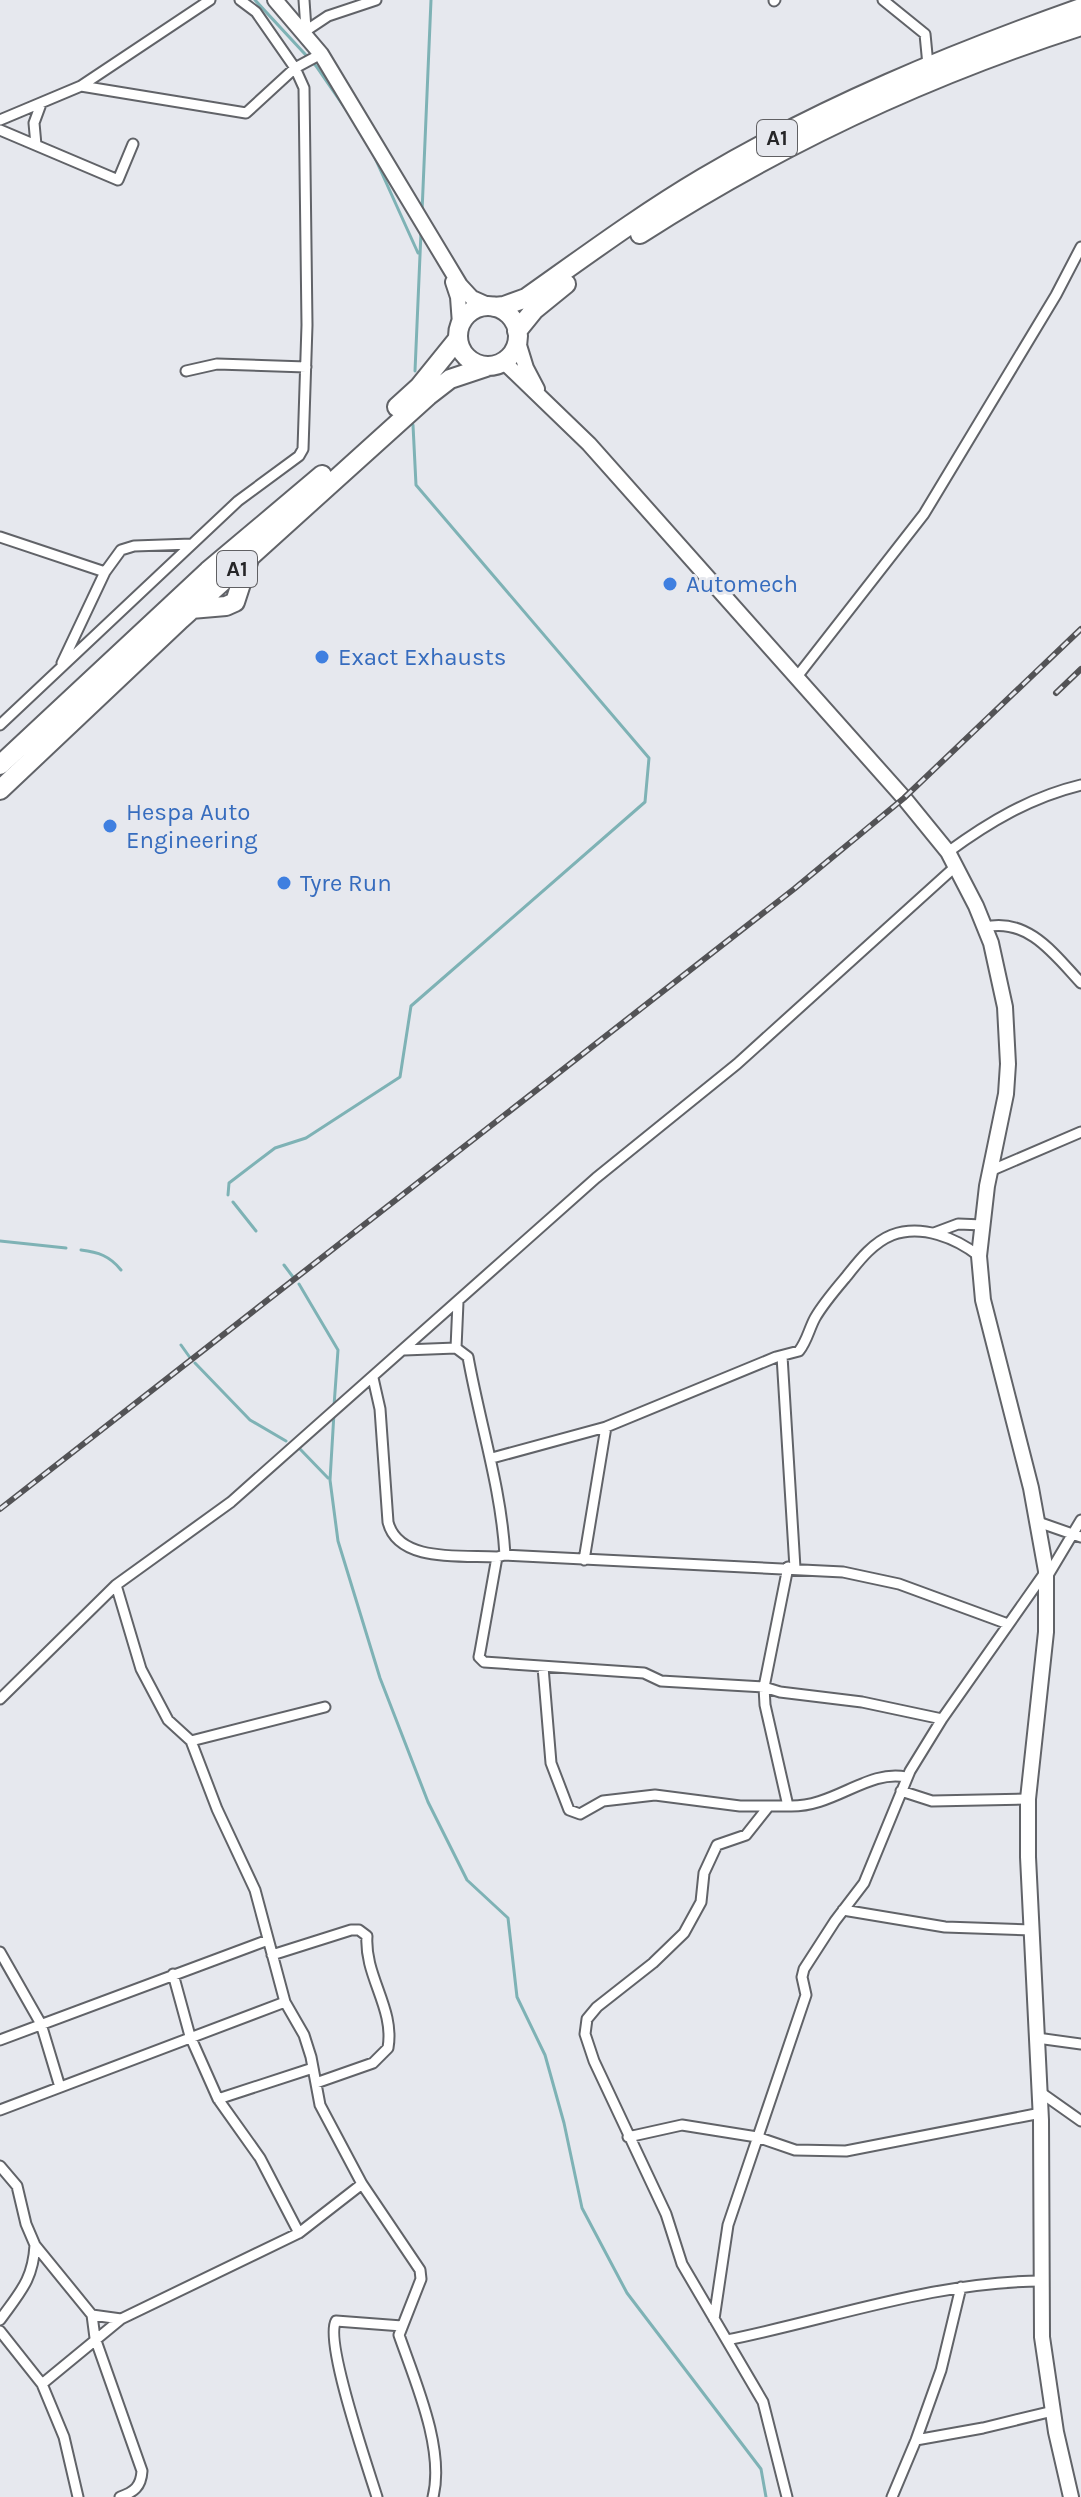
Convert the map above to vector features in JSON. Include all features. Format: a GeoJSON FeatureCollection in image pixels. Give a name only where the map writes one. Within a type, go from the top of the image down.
{"type":"FeatureCollection","features":[{"type":"Feature","properties":{"kind":"highway","name":"A1"},"geometry":{"type":"LineString","coordinates":[[1,761],[199,580],[345,456],[419,387],[472,310],[504,306],[526,298],[702,178],[779,137],[928,65],[1081,8]]}},
{"type":"Feature","properties":{"kind":"highway","name":"A1"},"geometry":{"type":"LineString","coordinates":[[0,790],[191,609],[428,396],[450,379],[495,364],[513,353],[518,336],[534,310],[593,265],[711,188],[914,87],[1015,47],[1081,26]]}},
{"type":"Feature","properties":{"kind":"highway"},"geometry":{"type":"LineString","coordinates":[[492,307],[509,315],[518,336]]}},
{"type":"Feature","properties":{"kind":"highway"},"geometry":{"type":"LineString","coordinates":[[458,332],[467,359],[495,364]]}},
{"type":"Feature","properties":{"kind":"street"},"geometry":{"type":"LineString","coordinates":[[0,120],[81,86],[210,0]]}},
{"type":"Feature","properties":{"kind":"street"},"geometry":{"type":"LineString","coordinates":[[0,725],[238,501],[303,452],[306,367],[304,88],[295,68],[256,12],[240,0]]}},
{"type":"Feature","properties":{"kind":"street"},"geometry":{"type":"LineString","coordinates":[[275,0],[305,30],[321,54],[448,266],[472,298],[492,307]]}},
{"type":"Feature","properties":{"kind":"street"},"geometry":{"type":"LineString","coordinates":[[304,0],[305,30]]}},
{"type":"Feature","properties":{"kind":"street"},"geometry":{"type":"LineString","coordinates":[[305,30],[328,16],[376,0]]}},
{"type":"Feature","properties":{"kind":"street"},"geometry":{"type":"LineString","coordinates":[[883,0],[925,34],[928,65]]}},
{"type":"Feature","properties":{"kind":"street"},"geometry":{"type":"LineString","coordinates":[[81,86],[246,113],[295,68],[321,54]]}},
{"type":"Feature","properties":{"kind":"street"},"geometry":{"type":"LineString","coordinates":[[36,145],[34,123],[41,104]]}},
{"type":"Feature","properties":{"kind":"street"},"geometry":{"type":"LineString","coordinates":[[0,130],[118,180],[133,144]]}},
{"type":"Feature","properties":{"kind":"street"},"geometry":{"type":"LineString","coordinates":[[796,678],[924,514],[1056,295],[1081,247]]}},
{"type":"Feature","properties":{"kind":"street"},"geometry":{"type":"LineString","coordinates":[[448,266],[458,297],[458,332]]}},
{"type":"Feature","properties":{"kind":"street"},"geometry":{"type":"LineString","coordinates":[[518,336],[526,368],[539,393]]}},
{"type":"Feature","properties":{"kind":"street"},"geometry":{"type":"LineString","coordinates":[[186,371],[217,364],[306,367]]}},
{"type":"Feature","properties":{"kind":"street"},"geometry":{"type":"LineString","coordinates":[[495,364],[539,393],[589,444],[796,678],[829,711],[948,852],[985,927],[1000,975],[1008,1035],[1006,1094],[990,1171],[979,1256],[983,1300],[1038,1522],[1046,1576],[1046,1632],[1028,1799],[1041,2113],[1042,2337],[1071,2497]]}},
{"type":"Feature","properties":{"kind":"street"},"geometry":{"type":"LineString","coordinates":[[0,537],[105,572]]}},
{"type":"Feature","properties":{"kind":"street"},"geometry":{"type":"LineString","coordinates":[[59,669],[105,572],[125,548],[192,544]]}},
{"type":"Feature","properties":{"kind":"street"},"geometry":{"type":"LineString","coordinates":[[1,761],[17,776]]}},
{"type":"Feature","properties":{"kind":"street"},"geometry":{"type":"LineString","coordinates":[[948,852],[1003,815],[1033,800],[1081,785]]}},
{"type":"Feature","properties":{"kind":"street"},"geometry":{"type":"LineString","coordinates":[[0,1699],[116,1585],[231,1502],[596,1178],[737,1064],[956,866]]}},
{"type":"Feature","properties":{"kind":"street"},"geometry":{"type":"LineString","coordinates":[[985,927],[1010,925],[1032,935],[1081,983]]}},
{"type":"Feature","properties":{"kind":"street"},"geometry":{"type":"LineString","coordinates":[[990,1171],[1081,1132]]}},
{"type":"Feature","properties":{"kind":"street"},"geometry":{"type":"LineString","coordinates":[[934,1233],[958,1224],[983,1225]]}},
{"type":"Feature","properties":{"kind":"street"},"geometry":{"type":"LineString","coordinates":[[492,1458],[606,1427],[799,1351],[815,1318],[868,1252],[890,1236],[910,1231],[934,1233],[957,1241],[979,1256]]}},
{"type":"Feature","properties":{"kind":"street"},"geometry":{"type":"LineString","coordinates":[[456,1348],[458,1302]]}},
{"type":"Feature","properties":{"kind":"street"},"geometry":{"type":"LineString","coordinates":[[403,1350],[456,1348],[468,1357],[502,1514],[501,1556],[479,1657],[488,1664],[644,1673],[661,1681],[764,1687],[780,1692],[862,1702],[942,1719]]}},
{"type":"Feature","properties":{"kind":"street"},"geometry":{"type":"LineString","coordinates":[[782,1356],[791,1568],[764,1687],[765,1705],[788,1806]]}},
{"type":"Feature","properties":{"kind":"street"},"geometry":{"type":"LineString","coordinates":[[373,1378],[380,1409],[391,1534],[403,1546],[414,1551],[791,1568],[872,1576],[1008,1624]]}},
{"type":"Feature","properties":{"kind":"street"},"geometry":{"type":"LineString","coordinates":[[584,1560],[606,1427]]}},
{"type":"Feature","properties":{"kind":"street"},"geometry":{"type":"LineString","coordinates":[[714,2319],[728,2225],[806,1995],[802,1977],[804,1969],[864,1883],[906,1777],[1008,1624],[1078,1535],[1081,1520]]}},
{"type":"Feature","properties":{"kind":"street"},"geometry":{"type":"LineString","coordinates":[[1038,1522],[1078,1535]]}},
{"type":"Feature","properties":{"kind":"street"},"geometry":{"type":"LineString","coordinates":[[116,1585],[141,1669],[168,1720],[191,1741],[217,1809],[255,1890],[285,2002],[304,2035],[320,2105],[362,2184],[403,2242],[421,2274],[399,2335],[426,2407],[433,2449],[433,2497]]}},
{"type":"Feature","properties":{"kind":"street"},"geometry":{"type":"LineString","coordinates":[[543,1667],[551,1763],[569,1810],[580,1814],[603,1801],[655,1795],[740,1806],[802,1806],[824,1802],[891,1774],[906,1777]]}},
{"type":"Feature","properties":{"kind":"street"},"geometry":{"type":"LineString","coordinates":[[191,1741],[325,1707]]}},
{"type":"Feature","properties":{"kind":"street"},"geometry":{"type":"LineString","coordinates":[[901,1791],[932,1801],[1028,1799]]}},
{"type":"Feature","properties":{"kind":"street"},"geometry":{"type":"LineString","coordinates":[[769,1806],[746,1835],[726,1841],[713,1851],[704,1873],[701,1902],[684,1933],[653,1963],[597,2007],[587,2019],[585,2034],[628,2137],[666,2214],[682,2264],[763,2402],[787,2497]]}},
{"type":"Feature","properties":{"kind":"street"},"geometry":{"type":"LineString","coordinates":[[843,1910],[945,1927],[1033,1930]]}},
{"type":"Feature","properties":{"kind":"street"},"geometry":{"type":"LineString","coordinates":[[272,1955],[351,1930],[359,1930],[367,1936],[369,1961],[389,2021],[388,2048],[373,2063],[316,2083]]}},
{"type":"Feature","properties":{"kind":"street"},"geometry":{"type":"LineString","coordinates":[[0,2040],[268,1940]]}},
{"type":"Feature","properties":{"kind":"street"},"geometry":{"type":"LineString","coordinates":[[0,1952],[41,2024],[60,2087]]}},
{"type":"Feature","properties":{"kind":"street"},"geometry":{"type":"LineString","coordinates":[[173,1974],[190,2036],[218,2099],[260,2158],[299,2233]]}},
{"type":"Feature","properties":{"kind":"street"},"geometry":{"type":"LineString","coordinates":[[0,2110],[285,2002]]}},
{"type":"Feature","properties":{"kind":"street"},"geometry":{"type":"LineString","coordinates":[[1037,2038],[1081,2044]]}},
{"type":"Feature","properties":{"kind":"street"},"geometry":{"type":"LineString","coordinates":[[218,2099],[313,2068]]}},
{"type":"Feature","properties":{"kind":"street"},"geometry":{"type":"LineString","coordinates":[[1040,2092],[1081,2121]]}},
{"type":"Feature","properties":{"kind":"street"},"geometry":{"type":"LineString","coordinates":[[628,2137],[682,2125],[757,2137],[795,2150],[846,2151],[1041,2113]]}},
{"type":"Feature","properties":{"kind":"street"},"geometry":{"type":"LineString","coordinates":[[0,2166],[17,2186],[26,2224],[35,2245],[92,2315],[95,2338],[142,2471],[138,2487],[120,2497]]}},
{"type":"Feature","properties":{"kind":"street"},"geometry":{"type":"LineString","coordinates":[[42,2384],[121,2319],[299,2233],[362,2184]]}},
{"type":"Feature","properties":{"kind":"street"},"geometry":{"type":"LineString","coordinates":[[0,2320],[34,2269],[35,2245]]}},
{"type":"Feature","properties":{"kind":"street"},"geometry":{"type":"LineString","coordinates":[[727,2340],[961,2287],[1042,2281]]}},
{"type":"Feature","properties":{"kind":"street"},"geometry":{"type":"LineString","coordinates":[[892,2497],[941,2370],[961,2287]]}},
{"type":"Feature","properties":{"kind":"street"},"geometry":{"type":"LineString","coordinates":[[92,2315],[121,2319]]}},
{"type":"Feature","properties":{"kind":"street"},"geometry":{"type":"LineString","coordinates":[[377,2497],[340,2370],[332,2331],[336,2321],[402,2326]]}},
{"type":"Feature","properties":{"kind":"street"},"geometry":{"type":"LineString","coordinates":[[0,2331],[42,2384],[64,2437],[78,2497]]}},
{"type":"Feature","properties":{"kind":"street"},"geometry":{"type":"LineString","coordinates":[[916,2440],[1053,2411]]}},
{"type":"Feature","properties":{"kind":"waterway"},"geometry":{"type":"LineString","coordinates":[[255,0],[316,66],[347,111]]}},
{"type":"Feature","properties":{"kind":"waterway"},"geometry":{"type":"LineString","coordinates":[[422,212],[431,0]]}},
{"type":"Feature","properties":{"kind":"waterway"},"geometry":{"type":"LineString","coordinates":[[375,158],[418,253]]}},
{"type":"Feature","properties":{"kind":"waterway"},"geometry":{"type":"LineString","coordinates":[[415,371],[421,232]]}},
{"type":"Feature","properties":{"kind":"waterway"},"geometry":{"type":"LineString","coordinates":[[228,1195],[229,1183],[275,1148],[306,1138],[400,1077],[411,1006],[645,802],[649,758],[416,485],[413,425]]}},
{"type":"Feature","properties":{"kind":"waterway"},"geometry":{"type":"LineString","coordinates":[[233,1202],[256,1231]]}},
{"type":"Feature","properties":{"kind":"waterway"},"geometry":{"type":"LineString","coordinates":[[0,1241],[66,1248]]}},
{"type":"Feature","properties":{"kind":"waterway"},"geometry":{"type":"LineString","coordinates":[[81,1250],[103,1256],[121,1270]]}},
{"type":"Feature","properties":{"kind":"waterway"},"geometry":{"type":"LineString","coordinates":[[284,1265],[293,1277]]}},
{"type":"Feature","properties":{"kind":"waterway"},"geometry":{"type":"LineString","coordinates":[[299,1284],[338,1350],[334,1406]]}},
{"type":"Feature","properties":{"kind":"waterway"},"geometry":{"type":"LineString","coordinates":[[181,1345],[191,1359]]}},
{"type":"Feature","properties":{"kind":"waterway"},"geometry":{"type":"LineString","coordinates":[[195,1363],[250,1420],[286,1441]]}},
{"type":"Feature","properties":{"kind":"waterway"},"geometry":{"type":"LineString","coordinates":[[334,1413],[330,1480],[338,1541],[380,1678],[428,1802],[467,1880],[508,1918],[517,1997],[545,2055],[564,2123],[582,2208],[627,2293],[761,2469],[766,2497]]}},
{"type":"Feature","properties":{"kind":"waterway"},"geometry":{"type":"LineString","coordinates":[[300,1449],[328,1478]]}},
{"type":"Feature","properties":{"kind":"railway"},"geometry":{"type":"LineString","coordinates":[[0,1509],[794,889],[904,798],[1081,629]]}},
{"type":"Feature","properties":{"kind":"railway"},"geometry":{"type":"LineString","coordinates":[[1056,693],[1081,669]]}},
{"type":"Feature","properties":{"kind":"place","name":"Automech"},"geometry":{"type":"Point","coordinates":[670,584]}},
{"type":"Feature","properties":{"kind":"place","name":"Exact Exhausts"},"geometry":{"type":"Point","coordinates":[322,657]}},
{"type":"Feature","properties":{"kind":"place","name":"Hespa Auto Engineering"},"geometry":{"type":"Point","coordinates":[110,826]}},
{"type":"Feature","properties":{"kind":"place","name":"Tyre Run"},"geometry":{"type":"Point","coordinates":[284,883]}}]}
